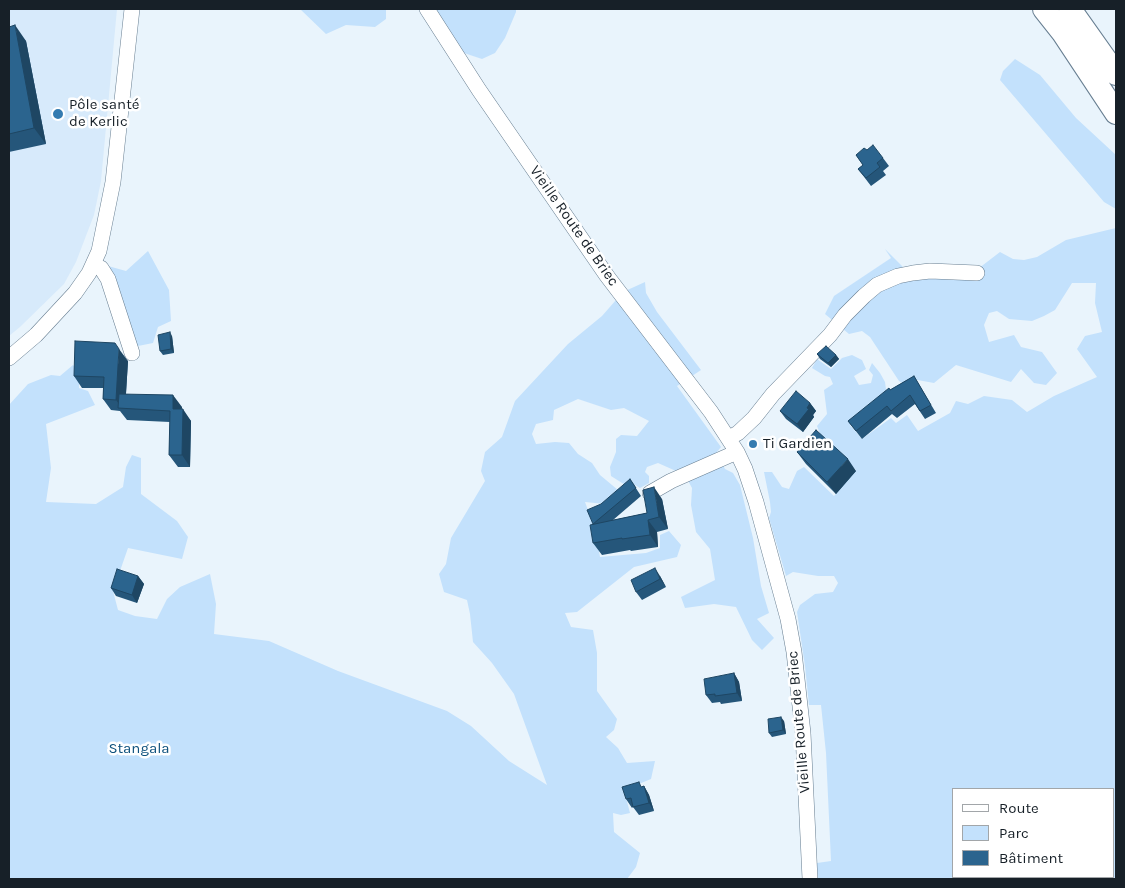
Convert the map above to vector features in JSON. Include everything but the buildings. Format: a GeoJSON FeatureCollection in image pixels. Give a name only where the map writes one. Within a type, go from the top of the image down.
{"type":"FeatureCollection","features":[{"type":"Feature","properties":{"kind":"highway"},"geometry":{"type":"LineString","coordinates":[[1044,9],[1063,33],[1116,113]]}},
{"type":"Feature","properties":{"kind":"highway"},"geometry":{"type":"LineString","coordinates":[[1070,9],[1116,74]]}},
{"type":"Feature","properties":{"kind":"street"},"geometry":{"type":"LineString","coordinates":[[9,358],[50,320],[79,287],[93,266],[103,235],[113,182],[132,9]]}},
{"type":"Feature","properties":{"kind":"street","name":"Vieille Route de Briec"},"geometry":{"type":"LineString","coordinates":[[428,9],[479,90],[607,276],[692,386],[737,452],[756,502],[788,619],[794,652],[803,733],[810,879]]}},
{"type":"Feature","properties":{"kind":"street"},"geometry":{"type":"LineString","coordinates":[[93,266],[101,268],[108,279],[132,353]]}},
{"type":"Feature","properties":{"kind":"street"},"geometry":{"type":"LineString","coordinates":[[729,438],[738,433],[754,418],[773,394],[830,335],[845,315],[877,286],[898,276],[913,273],[930,271],[977,273]]}},
{"type":"Feature","properties":{"kind":"street"},"geometry":{"type":"LineString","coordinates":[[650,493],[671,481],[737,452]]}},
{"type":"Feature","properties":{"kind":"shaded area","name":"Pôle santé de Kerlic"},"geometry":{"type":"Polygon","coordinates":[[[9,9],[117,9],[101,181],[94,215],[76,262],[64,284],[9,336],[9,9]]]}},
{"type":"Feature","properties":{"kind":"green space"},"geometry":{"type":"Polygon","coordinates":[[[300,9],[386,9],[386,19],[375,27],[346,25],[326,34],[300,9]]]}},
{"type":"Feature","properties":{"kind":"green space"},"geometry":{"type":"Polygon","coordinates":[[[432,9],[516,9],[516,12],[505,38],[495,53],[482,59],[464,53],[432,9]]]}},
{"type":"Feature","properties":{"kind":"green space"},"geometry":{"type":"Polygon","coordinates":[[[1015,59],[1040,75],[1076,118],[1116,155],[1116,209],[1104,202],[1000,80],[1003,71],[1015,59]]]}},
{"type":"Feature","properties":{"kind":"green space"},"geometry":{"type":"Polygon","coordinates":[[[1116,228],[1116,879],[818,879],[817,863],[831,861],[826,753],[821,705],[809,705],[797,612],[800,605],[815,594],[833,592],[838,583],[834,576],[818,576],[793,572],[786,576],[769,518],[771,512],[770,502],[764,472],[772,472],[782,487],[789,489],[797,471],[804,467],[834,496],[856,470],[822,439],[817,426],[827,414],[824,390],[833,384],[830,377],[812,368],[817,359],[831,369],[842,358],[852,355],[862,360],[866,369],[854,376],[859,385],[871,383],[873,375],[869,370],[872,363],[880,373],[885,382],[887,397],[850,425],[862,439],[891,418],[896,423],[907,415],[918,431],[950,413],[956,401],[968,404],[984,396],[1012,400],[1027,412],[1054,396],[1097,377],[1077,349],[1085,336],[1102,332],[1095,303],[1096,283],[1072,283],[1055,310],[1032,321],[1009,319],[997,311],[989,313],[984,325],[989,342],[1014,335],[1021,347],[1042,352],[1057,373],[1046,385],[1034,383],[1021,369],[1011,382],[956,365],[934,383],[912,379],[904,384],[899,381],[870,337],[862,331],[849,334],[825,314],[834,296],[891,258],[885,249],[913,277],[970,275],[1000,252],[1013,259],[1024,260],[1037,257],[1066,240],[1116,228]]]}},
{"type":"Feature","properties":{"kind":"green space"},"geometry":{"type":"Polygon","coordinates":[[[148,251],[169,290],[171,321],[158,327],[153,343],[133,347],[108,266],[126,271],[148,251]]]}},
{"type":"Feature","properties":{"kind":"green space","name":"Stangala"},"geometry":{"type":"Polygon","coordinates":[[[645,282],[646,293],[657,312],[701,370],[677,386],[721,447],[716,453],[725,469],[733,473],[740,485],[753,538],[761,586],[769,613],[757,619],[774,638],[762,650],[752,640],[736,607],[714,604],[685,608],[681,597],[715,580],[710,549],[696,532],[691,505],[692,488],[685,475],[658,463],[647,467],[645,472],[649,476],[649,483],[640,488],[635,485],[630,488],[611,476],[610,467],[616,452],[616,439],[621,435],[637,436],[649,421],[624,408],[611,410],[578,399],[554,410],[553,420],[536,424],[532,434],[536,444],[569,443],[578,454],[592,463],[600,475],[618,490],[605,504],[585,502],[595,529],[600,557],[646,553],[660,548],[660,535],[669,531],[681,545],[677,557],[634,567],[577,612],[565,613],[571,627],[593,630],[597,653],[597,691],[617,719],[614,730],[606,737],[618,748],[627,763],[655,761],[651,779],[624,790],[630,813],[621,815],[613,813],[614,832],[640,853],[636,867],[627,879],[9,879],[9,405],[28,384],[51,375],[60,376],[73,365],[79,371],[79,388],[88,391],[95,405],[46,424],[51,468],[46,502],[96,504],[123,487],[126,467],[132,455],[141,458],[141,494],[177,521],[188,537],[182,559],[128,548],[113,591],[118,610],[135,616],[157,619],[167,599],[180,587],[210,574],[216,604],[214,634],[269,641],[338,671],[447,711],[471,726],[509,761],[547,785],[514,694],[492,663],[473,642],[467,600],[444,592],[439,574],[446,564],[451,538],[485,481],[481,471],[485,452],[502,437],[515,401],[568,344],[602,316],[623,292],[645,282]]]}},
{"type":"Feature","properties":{"kind":"place","name":"Pôle santé de Kerlic"},"geometry":{"type":"Point","coordinates":[58,114]}},
{"type":"Feature","properties":{"kind":"place","name":"Ti Gardien"},"geometry":{"type":"Point","coordinates":[753,444]}}]}
